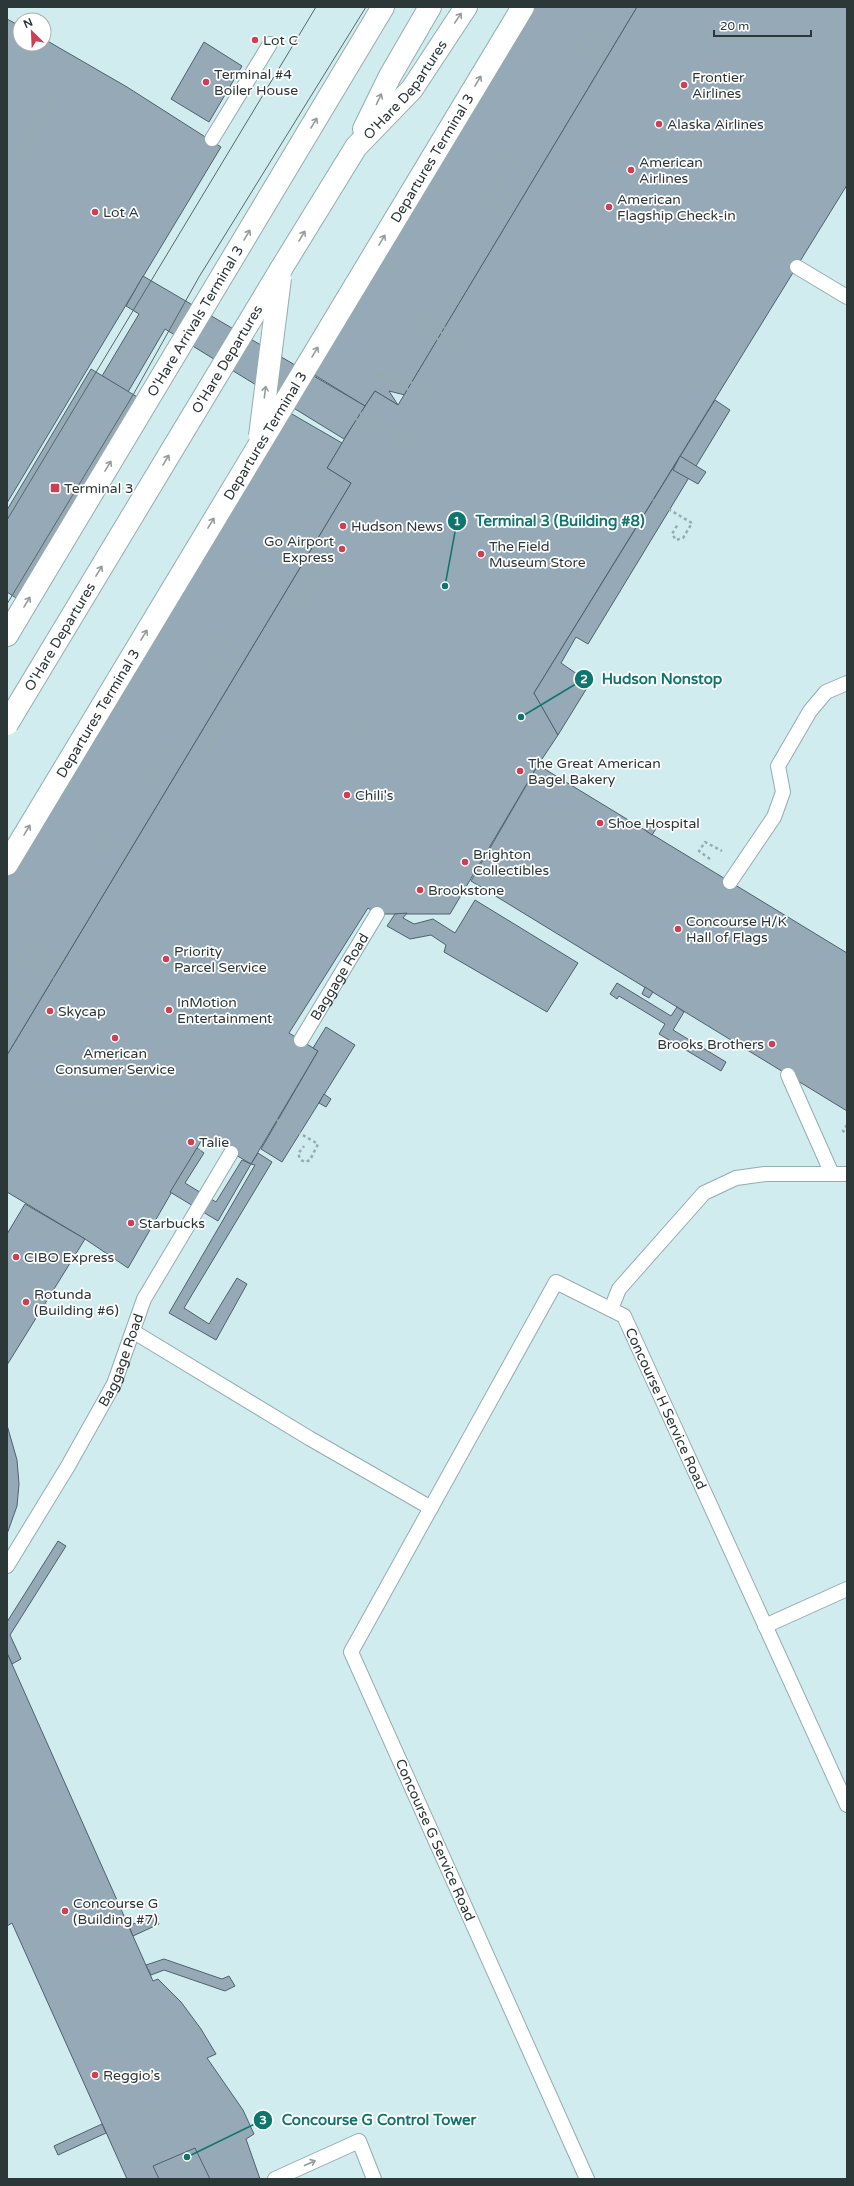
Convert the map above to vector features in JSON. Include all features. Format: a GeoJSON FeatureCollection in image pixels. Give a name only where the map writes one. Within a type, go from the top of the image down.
{"type":"FeatureCollection","features":[{"type":"Feature","properties":{"kind":"street","name":"O'Hare Arrivals Terminal 3"},"geometry":{"type":"LineString","coordinates":[[7,635],[383,7]]}},
{"type":"Feature","properties":{"kind":"street"},"geometry":{"type":"LineString","coordinates":[[356,147],[390,76],[430,7]]}},
{"type":"Feature","properties":{"kind":"street","name":"O'Hare Departures"},"geometry":{"type":"LineString","coordinates":[[7,724],[356,147],[412,89],[466,7]]}},
{"type":"Feature","properties":{"kind":"street","name":"Departures Terminal 3"},"geometry":{"type":"LineString","coordinates":[[7,864],[522,7]]}},
{"type":"Feature","properties":{"kind":"street"},"geometry":{"type":"LineString","coordinates":[[258,445],[281,269]]}},
{"type":"Feature","properties":{"kind":"lane"},"geometry":{"type":"LineString","coordinates":[[212,139],[270,44]]}},
{"type":"Feature","properties":{"kind":"lane"},"geometry":{"type":"LineString","coordinates":[[797,267],[847,297]]}},
{"type":"Feature","properties":{"kind":"lane"},"geometry":{"type":"LineString","coordinates":[[730,882],[774,817],[782,792],[778,766],[810,711],[826,692],[847,683]]}},
{"type":"Feature","properties":{"kind":"lane","name":"Baggage Road"},"geometry":{"type":"LineString","coordinates":[[301,1040],[377,914]]}},
{"type":"Feature","properties":{"kind":"lane"},"geometry":{"type":"LineString","coordinates":[[788,1075],[832,1174]]}},
{"type":"Feature","properties":{"kind":"lane","name":"Baggage Road"},"geometry":{"type":"LineString","coordinates":[[7,1566],[68,1466],[114,1384],[134,1332],[144,1299],[231,1153]]}},
{"type":"Feature","properties":{"kind":"lane"},"geometry":{"type":"LineString","coordinates":[[611,1309],[619,1289],[704,1193],[736,1178],[758,1175],[847,1174]]}},
{"type":"Feature","properties":{"kind":"lane","name":"Concourse H Service Road"},"geometry":{"type":"LineString","coordinates":[[431,1508],[556,1282],[624,1316],[847,1805]]}},
{"type":"Feature","properties":{"kind":"lane"},"geometry":{"type":"LineString","coordinates":[[134,1332],[309,1438],[431,1508]]}},
{"type":"Feature","properties":{"kind":"lane","name":"Concourse G Service Road"},"geometry":{"type":"LineString","coordinates":[[431,1508],[351,1652],[587,2179]]}},
{"type":"Feature","properties":{"kind":"lane"},"geometry":{"type":"LineString","coordinates":[[766,1626],[847,1589]]}},
{"type":"Feature","properties":{"kind":"lane"},"geometry":{"type":"LineString","coordinates":[[275,2179],[359,2141],[374,2179]]}},
{"type":"Feature","properties":{"kind":"path"},"geometry":{"type":"LineString","coordinates":[[578,26],[611,50]]}},
{"type":"Feature","properties":{"kind":"path"},"geometry":{"type":"LineString","coordinates":[[570,40],[604,63]]}},
{"type":"Feature","properties":{"kind":"path"},"geometry":{"type":"LineString","coordinates":[[9,172],[52,97]]}},
{"type":"Feature","properties":{"kind":"path"},"geometry":{"type":"LineString","coordinates":[[32,133],[44,141]]}},
{"type":"Feature","properties":{"kind":"path"},"geometry":{"type":"LineString","coordinates":[[501,154],[535,177]]}},
{"type":"Feature","properties":{"kind":"path"},"geometry":{"type":"LineString","coordinates":[[485,180],[520,203]]}},
{"type":"Feature","properties":{"kind":"path"},"geometry":{"type":"LineString","coordinates":[[477,193],[513,215]]}},
{"type":"Feature","properties":{"kind":"path"},"geometry":{"type":"LineString","coordinates":[[428,278],[459,304]]}},
{"type":"Feature","properties":{"kind":"path"},"geometry":{"type":"LineString","coordinates":[[408,306],[445,328]]}},
{"type":"Feature","properties":{"kind":"path"},"geometry":{"type":"LineString","coordinates":[[415,317],[464,346]]}},
{"type":"Feature","properties":{"kind":"path"},"geometry":{"type":"LineString","coordinates":[[411,322],[461,352]]}},
{"type":"Feature","properties":{"kind":"path"},"geometry":{"type":"LineString","coordinates":[[117,361],[136,330]]}},
{"type":"Feature","properties":{"kind":"path"},"geometry":{"type":"LineString","coordinates":[[384,366],[432,395]]}},
{"type":"Feature","properties":{"kind":"path"},"geometry":{"type":"LineString","coordinates":[[371,370],[406,392]]}},
{"type":"Feature","properties":{"kind":"path"},"geometry":{"type":"LineString","coordinates":[[381,373],[428,402]]}},
{"type":"Feature","properties":{"kind":"path"},"geometry":{"type":"LineString","coordinates":[[360,413],[414,444]]}},
{"type":"Feature","properties":{"kind":"path"},"geometry":{"type":"LineString","coordinates":[[356,419],[410,451]]}},
{"type":"Feature","properties":{"kind":"path"},"geometry":{"type":"LineString","coordinates":[[310,472],[344,495],[317,479]]}},
{"type":"Feature","properties":{"kind":"path"},"geometry":{"type":"LineString","coordinates":[[652,500],[692,523],[683,538],[676,540],[672,534],[678,524]]}},
{"type":"Feature","properties":{"kind":"path"},"geometry":{"type":"LineString","coordinates":[[293,603],[323,552]]}},
{"type":"Feature","properties":{"kind":"path"},"geometry":{"type":"LineString","coordinates":[[301,607],[331,556]]}},
{"type":"Feature","properties":{"kind":"path"},"geometry":{"type":"LineString","coordinates":[[212,634],[246,658]]}},
{"type":"Feature","properties":{"kind":"path"},"geometry":{"type":"LineString","coordinates":[[201,652],[237,672]]}},
{"type":"Feature","properties":{"kind":"path"},"geometry":{"type":"LineString","coordinates":[[205,756],[234,705]]}},
{"type":"Feature","properties":{"kind":"path"},"geometry":{"type":"LineString","coordinates":[[349,722],[377,739]]}},
{"type":"Feature","properties":{"kind":"path"},"geometry":{"type":"LineString","coordinates":[[148,741],[184,761]]}},
{"type":"Feature","properties":{"kind":"path"},"geometry":{"type":"LineString","coordinates":[[132,766],[168,786]]}},
{"type":"Feature","properties":{"kind":"path"},"geometry":{"type":"LineString","coordinates":[[92,836],[130,851]]}},
{"type":"Feature","properties":{"kind":"path"},"geometry":{"type":"LineString","coordinates":[[710,859],[699,851],[705,842],[726,854]]}},
{"type":"Feature","properties":{"kind":"path"},"geometry":{"type":"LineString","coordinates":[[27,943],[62,963]]}},
{"type":"Feature","properties":{"kind":"path"},"geometry":{"type":"LineString","coordinates":[[17,957],[54,978]]}},
{"type":"Feature","properties":{"kind":"path"},"geometry":{"type":"LineString","coordinates":[[7,986],[38,1003]]}},
{"type":"Feature","properties":{"kind":"path"},"geometry":{"type":"LineString","coordinates":[[277,1120],[318,1144],[310,1160],[305,1162],[300,1160],[298,1154],[304,1146]]}},
{"type":"Feature","properties":{"kind":"path"},"geometry":{"type":"LineString","coordinates":[[847,1125],[843,1131],[847,1133]]}},
{"type":"Feature","properties":{"kind":"path"},"geometry":{"type":"LineString","coordinates":[[177,1187],[200,1150]]}},
{"type":"Feature","properties":{"kind":"building"},"geometry":{"type":"Polygon","coordinates":[[[528,7],[637,7],[405,395],[389,391],[398,405],[375,391],[365,406],[308,371],[528,7]]]}},
{"type":"Feature","properties":{"kind":"building"},"geometry":{"type":"Polygon","coordinates":[[[637,7],[847,7],[847,185],[534,693],[558,735],[538,765],[450,914],[377,914],[368,908],[289,1033],[318,1051],[251,1164],[204,1136],[128,1268],[85,1239],[7,1192],[7,1055],[351,483],[327,468],[354,423],[375,391],[398,405],[637,7]]]}},
{"type":"Feature","properties":{"kind":"building","name":"Lot A"},"geometry":{"type":"Polygon","coordinates":[[[7,19],[12,22],[12,52],[52,52],[52,44],[127,87],[221,147],[7,503],[7,19]]]}},
{"type":"Feature","properties":{"kind":"building","name":"Terminal #4 Boiler House"},"geometry":{"type":"Polygon","coordinates":[[[204,42],[242,66],[209,122],[171,99],[204,42]]]}},
{"type":"Feature","properties":{"kind":"building"},"geometry":{"type":"Polygon","coordinates":[[[143,276],[365,406],[344,439],[165,329],[128,392],[102,376],[139,314],[126,306],[143,276]]]}},
{"type":"Feature","properties":{"kind":"building","name":"Terminal 3"},"geometry":{"type":"Polygon","coordinates":[[[91,369],[139,398],[19,600],[7,592],[7,510],[91,369]]]}},
{"type":"Feature","properties":{"kind":"building"},"geometry":{"type":"Polygon","coordinates":[[[715,400],[730,410],[588,644],[576,637],[561,663],[590,683],[558,735],[534,693],[715,400]]]}},
{"type":"Feature","properties":{"kind":"building"},"geometry":{"type":"Polygon","coordinates":[[[285,410],[342,443],[327,468],[351,483],[7,1055],[7,873],[285,410]]]}},
{"type":"Feature","properties":{"kind":"building"},"geometry":{"type":"Polygon","coordinates":[[[680,456],[706,472],[698,484],[673,470],[680,456]]]}},
{"type":"Feature","properties":{"kind":"building","name":"Concourse H/K Hall of Flags"},"geometry":{"type":"Polygon","coordinates":[[[538,765],[847,953],[847,1111],[471,881],[538,765]]]}},
{"type":"Feature","properties":{"kind":"building"},"geometry":{"type":"Polygon","coordinates":[[[649,823],[657,827],[652,835],[645,830],[649,823]]]}},
{"type":"Feature","properties":{"kind":"building"},"geometry":{"type":"Polygon","coordinates":[[[475,900],[578,963],[547,1012],[444,952],[446,945],[431,935],[410,939],[387,926],[395,914],[407,913],[403,918],[414,924],[433,919],[455,933],[475,900]]]}},
{"type":"Feature","properties":{"kind":"building"},"geometry":{"type":"Polygon","coordinates":[[[617,983],[671,1016],[677,1007],[684,1012],[673,1030],[726,1062],[721,1071],[659,1034],[665,1024],[619,996],[617,999],[610,994],[617,983]]]}},
{"type":"Feature","properties":{"kind":"building"},"geometry":{"type":"Polygon","coordinates":[[[645,987],[653,992],[649,998],[642,994],[645,987]]]}},
{"type":"Feature","properties":{"kind":"building"},"geometry":{"type":"Polygon","coordinates":[[[326,1027],[355,1045],[282,1162],[261,1149],[318,1051],[313,1048],[326,1027]]]}},
{"type":"Feature","properties":{"kind":"building"},"geometry":{"type":"Polygon","coordinates":[[[324,1094],[331,1099],[326,1107],[319,1103],[324,1094]]]}},
{"type":"Feature","properties":{"kind":"building"},"geometry":{"type":"Polygon","coordinates":[[[197,1148],[204,1153],[185,1183],[216,1202],[242,1160],[251,1164],[218,1221],[170,1192],[197,1148]]]}},
{"type":"Feature","properties":{"kind":"building"},"geometry":{"type":"Polygon","coordinates":[[[258,1153],[272,1162],[184,1308],[209,1324],[237,1278],[247,1284],[216,1340],[169,1313],[255,1165],[251,1164],[258,1153]]]}},
{"type":"Feature","properties":{"kind":"building","name":"Rotunda (Building #6)"},"geometry":{"type":"Polygon","coordinates":[[[25,1204],[85,1239],[7,1365],[7,1234],[25,1204]]]}},
{"type":"Feature","properties":{"kind":"building"},"geometry":{"type":"Polygon","coordinates":[[[7,1425],[17,1460],[19,1484],[17,1506],[7,1534],[7,1425]]]}},
{"type":"Feature","properties":{"kind":"building"},"geometry":{"type":"Polygon","coordinates":[[[58,1541],[66,1546],[10,1635],[21,1659],[12,1664],[7,1653],[7,1622],[58,1541]]]}},
{"type":"Feature","properties":{"kind":"building","name":"Concourse G (Building #7)"},"geometry":{"type":"Polygon","coordinates":[[[7,1653],[153,1981],[158,1979],[181,2002],[201,2029],[216,2054],[207,2058],[243,2110],[254,2134],[246,2139],[260,2179],[127,2179],[12,1923],[7,1926],[7,1653]]]}},
{"type":"Feature","properties":{"kind":"building"},"geometry":{"type":"Polygon","coordinates":[[[154,1914],[159,1924],[133,1936],[129,1926],[154,1914]]]}},
{"type":"Feature","properties":{"kind":"building"},"geometry":{"type":"Polygon","coordinates":[[[164,1959],[222,1979],[229,1976],[235,1986],[225,1991],[164,1970],[151,1975],[146,1965],[164,1959]]]}},
{"type":"Feature","properties":{"kind":"building"},"geometry":{"type":"Polygon","coordinates":[[[102,2124],[106,2133],[58,2155],[54,2146],[102,2124]]]}},
{"type":"Feature","properties":{"kind":"building"},"geometry":{"type":"Polygon","coordinates":[[[195,2148],[210,2179],[159,2179],[153,2166],[195,2148]]]}},
{"type":"Feature","properties":{"kind":"tram line"},"geometry":{"type":"LineString","coordinates":[[7,520],[316,7]]}},
{"type":"Feature","properties":{"kind":"tram line"},"geometry":{"type":"LineString","coordinates":[[7,604],[133,395],[199,277],[366,7]]}},
{"type":"Feature","properties":{"kind":"place","name":"Lot C"},"geometry":{"type":"Point","coordinates":[255,40]}},
{"type":"Feature","properties":{"kind":"place","name":"Terminal #4 Boiler House"},"geometry":{"type":"Point","coordinates":[206,82]}},
{"type":"Feature","properties":{"kind":"place","name":"Frontier Airlines"},"geometry":{"type":"Point","coordinates":[684,85]}},
{"type":"Feature","properties":{"kind":"place","name":"Alaska Airlines"},"geometry":{"type":"Point","coordinates":[659,124]}},
{"type":"Feature","properties":{"kind":"place","name":"American Airlines"},"geometry":{"type":"Point","coordinates":[631,170]}},
{"type":"Feature","properties":{"kind":"place","name":"American Flagship Check-in"},"geometry":{"type":"Point","coordinates":[609,207]}},
{"type":"Feature","properties":{"kind":"place","name":"Lot A"},"geometry":{"type":"Point","coordinates":[95,212]}},
{"type":"Feature","properties":{"kind":"place","name":"Terminal 3"},"geometry":{"type":"Point","coordinates":[55,488]}},
{"type":"Feature","properties":{"kind":"place","name":"Hudson News"},"geometry":{"type":"Point","coordinates":[343,526]}},
{"type":"Feature","properties":{"kind":"place","name":"Go Airport Express"},"geometry":{"type":"Point","coordinates":[342,549]}},
{"type":"Feature","properties":{"kind":"place","name":"The Field Museum Store"},"geometry":{"type":"Point","coordinates":[481,554]}},
{"type":"Feature","properties":{"kind":"place","name":"Terminal 3 (Building #8)"},"geometry":{"type":"Point","coordinates":[445,586]}},
{"type":"Feature","properties":{"kind":"place","name":"Hudson Nonstop"},"geometry":{"type":"Point","coordinates":[521,717]}},
{"type":"Feature","properties":{"kind":"place","name":"The Great American Bagel Bakery"},"geometry":{"type":"Point","coordinates":[520,771]}},
{"type":"Feature","properties":{"kind":"place","name":"Chili's"},"geometry":{"type":"Point","coordinates":[347,795]}},
{"type":"Feature","properties":{"kind":"place","name":"Shoe Hospital"},"geometry":{"type":"Point","coordinates":[600,823]}},
{"type":"Feature","properties":{"kind":"place","name":"Brighton Collectibles"},"geometry":{"type":"Point","coordinates":[465,862]}},
{"type":"Feature","properties":{"kind":"place","name":"Brookstone"},"geometry":{"type":"Point","coordinates":[420,890]}},
{"type":"Feature","properties":{"kind":"place","name":"Concourse H/K Hall of Flags"},"geometry":{"type":"Point","coordinates":[678,929]}},
{"type":"Feature","properties":{"kind":"place","name":"Priority Parcel Service"},"geometry":{"type":"Point","coordinates":[166,959]}},
{"type":"Feature","properties":{"kind":"place","name":"InMotion Entertainment"},"geometry":{"type":"Point","coordinates":[169,1010]}},
{"type":"Feature","properties":{"kind":"place","name":"Skycap"},"geometry":{"type":"Point","coordinates":[50,1011]}},
{"type":"Feature","properties":{"kind":"place","name":"American Consumer Service"},"geometry":{"type":"Point","coordinates":[115,1038]}},
{"type":"Feature","properties":{"kind":"place","name":"Brooks Brothers"},"geometry":{"type":"Point","coordinates":[772,1044]}},
{"type":"Feature","properties":{"kind":"place","name":"Talie"},"geometry":{"type":"Point","coordinates":[191,1142]}},
{"type":"Feature","properties":{"kind":"place","name":"Starbucks"},"geometry":{"type":"Point","coordinates":[131,1223]}},
{"type":"Feature","properties":{"kind":"place","name":"CIBO Express"},"geometry":{"type":"Point","coordinates":[16,1257]}},
{"type":"Feature","properties":{"kind":"place","name":"Rotunda (Building #6)"},"geometry":{"type":"Point","coordinates":[26,1302]}},
{"type":"Feature","properties":{"kind":"place","name":"Concourse G (Building #7)"},"geometry":{"type":"Point","coordinates":[65,1911]}},
{"type":"Feature","properties":{"kind":"place","name":"Reggio’s"},"geometry":{"type":"Point","coordinates":[95,2075]}},
{"type":"Feature","properties":{"kind":"place","name":"Concourse G Control Tower"},"geometry":{"type":"Point","coordinates":[187,2157]}}]}
